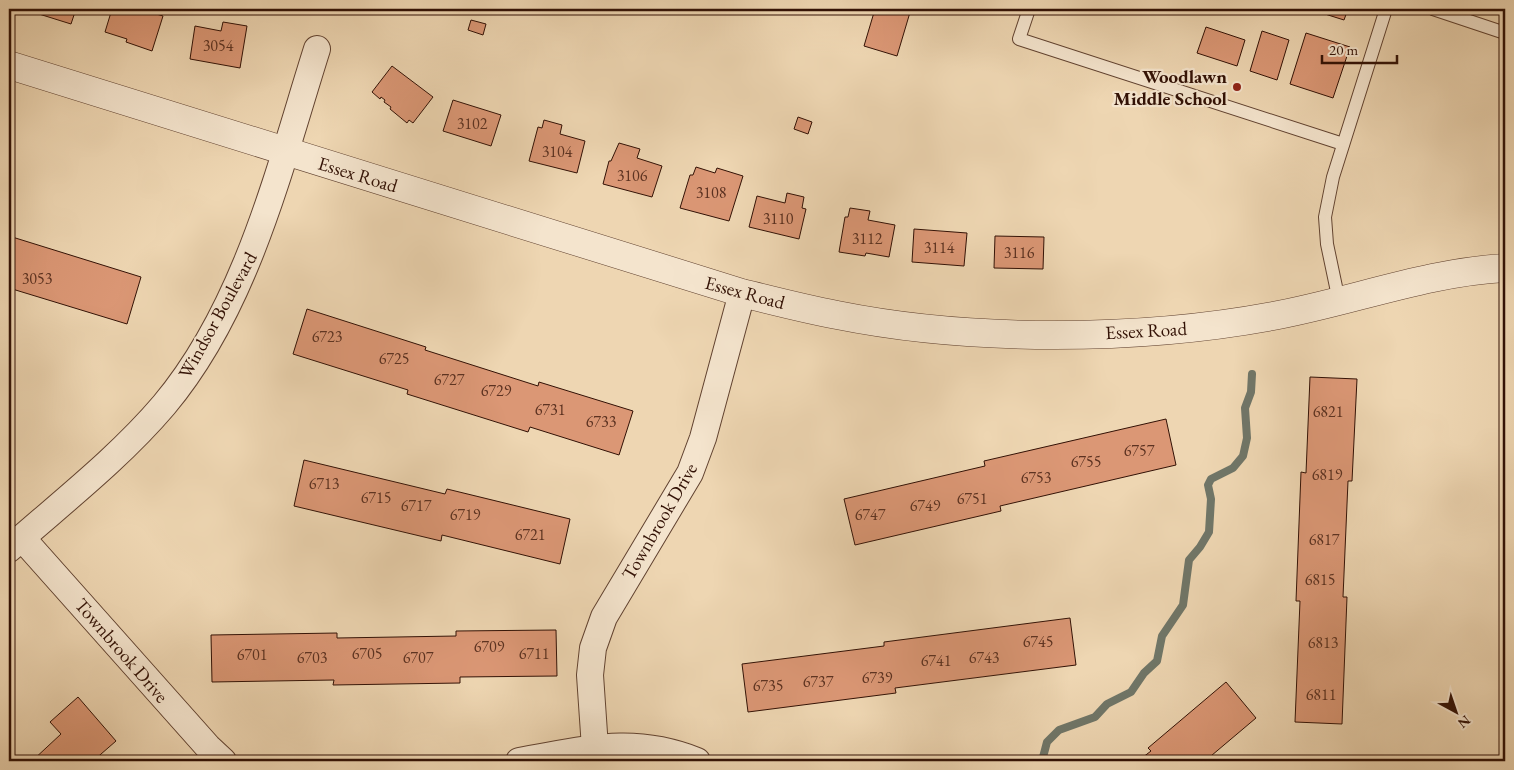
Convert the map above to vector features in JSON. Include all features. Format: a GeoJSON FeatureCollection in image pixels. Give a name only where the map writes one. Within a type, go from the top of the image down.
{"type":"FeatureCollection","features":[{"type":"Feature","properties":{"kind":"street","name":"Windsor Boulevard"},"geometry":{"type":"LineString","coordinates":[[15,543],[130,439],[164,405],[197,359],[229,301],[254,248],[317,49]]}},
{"type":"Feature","properties":{"kind":"street","name":"Essex Road"},"geometry":{"type":"LineString","coordinates":[[9,65],[742,294],[838,316],[922,328],[1032,334],[1119,333],[1201,327],[1274,316],[1432,279],[1505,268]]}},
{"type":"Feature","properties":{"kind":"street","name":"Townbrook Drive"},"geometry":{"type":"LineString","coordinates":[[595,748],[590,675],[593,648],[604,617],[690,473],[703,438],[742,294]]}},
{"type":"Feature","properties":{"kind":"street","name":"Townbrook Drive"},"geometry":{"type":"LineString","coordinates":[[15,543],[208,748],[223,761]]}},
{"type":"Feature","properties":{"kind":"street"},"geometry":{"type":"LineString","coordinates":[[519,761],[595,748],[630,745],[670,751],[697,761]]}},
{"type":"Feature","properties":{"kind":"lane"},"geometry":{"type":"LineString","coordinates":[[1029,9],[1019,39],[1343,144]]}},
{"type":"Feature","properties":{"kind":"lane"},"geometry":{"type":"LineString","coordinates":[[1339,301],[1327,244],[1325,217],[1333,177],[1386,9]]}},
{"type":"Feature","properties":{"kind":"lane"},"geometry":{"type":"LineString","coordinates":[[1433,9],[1505,33]]}},
{"type":"Feature","properties":{"kind":"building"},"geometry":{"type":"Polygon","coordinates":[[[23,9],[76,9],[71,24],[23,9]]]}},
{"type":"Feature","properties":{"kind":"building"},"geometry":{"type":"Polygon","coordinates":[[[112,9],[140,9],[163,16],[152,51],[126,42],[127,39],[105,32],[112,9]]]}},
{"type":"Feature","properties":{"kind":"building"},"geometry":{"type":"Polygon","coordinates":[[[875,9],[911,9],[897,56],[864,46],[875,9]]]}},
{"type":"Feature","properties":{"kind":"building"},"geometry":{"type":"Polygon","coordinates":[[[1309,9],[1348,9],[1344,20],[1309,9]]]}},
{"type":"Feature","properties":{"kind":"building"},"geometry":{"type":"Polygon","coordinates":[[[471,20],[486,24],[483,35],[468,30],[471,20]]]}},
{"type":"Feature","properties":{"kind":"building"},"geometry":{"type":"Polygon","coordinates":[[[223,22],[247,26],[240,68],[190,59],[195,26],[221,31],[223,22]]]}},
{"type":"Feature","properties":{"kind":"building"},"geometry":{"type":"Polygon","coordinates":[[[1206,27],[1245,40],[1237,66],[1197,53],[1206,27]]]}},
{"type":"Feature","properties":{"kind":"building"},"geometry":{"type":"Polygon","coordinates":[[[1262,31],[1289,40],[1277,80],[1250,71],[1262,31]]]}},
{"type":"Feature","properties":{"kind":"building"},"geometry":{"type":"Polygon","coordinates":[[[1306,33],[1350,47],[1333,98],[1290,84],[1306,33]]]}},
{"type":"Feature","properties":{"kind":"building"},"geometry":{"type":"Polygon","coordinates":[[[392,66],[433,97],[413,123],[409,120],[407,123],[390,109],[391,107],[384,102],[385,100],[381,97],[380,99],[372,92],[392,66]]]}},
{"type":"Feature","properties":{"kind":"building"},"geometry":{"type":"Polygon","coordinates":[[[453,100],[501,115],[491,146],[443,131],[453,100]]]}},
{"type":"Feature","properties":{"kind":"building"},"geometry":{"type":"Polygon","coordinates":[[[798,117],[812,122],[808,134],[794,129],[798,117]]]}},
{"type":"Feature","properties":{"kind":"building"},"geometry":{"type":"Polygon","coordinates":[[[544,120],[562,125],[560,134],[585,141],[577,173],[529,161],[538,127],[542,128],[544,120]]]}},
{"type":"Feature","properties":{"kind":"building"},"geometry":{"type":"Polygon","coordinates":[[[619,143],[640,149],[637,158],[662,166],[652,197],[603,184],[609,161],[611,161],[619,143]]]}},
{"type":"Feature","properties":{"kind":"building"},"geometry":{"type":"Polygon","coordinates":[[[696,167],[715,173],[717,168],[743,176],[729,221],[680,208],[690,175],[693,175],[696,167]]]}},
{"type":"Feature","properties":{"kind":"building"},"geometry":{"type":"Polygon","coordinates":[[[787,193],[804,197],[802,208],[806,209],[799,239],[749,227],[757,196],[785,203],[787,193]]]}},
{"type":"Feature","properties":{"kind":"building"},"geometry":{"type":"Polygon","coordinates":[[[850,208],[870,211],[868,220],[895,225],[889,257],[866,253],[865,256],[839,252],[845,217],[848,217],[850,208]]]}},
{"type":"Feature","properties":{"kind":"building"},"geometry":{"type":"Polygon","coordinates":[[[914,229],[967,233],[964,266],[912,262],[914,229]]]}},
{"type":"Feature","properties":{"kind":"building"},"geometry":{"type":"Polygon","coordinates":[[[9,236],[141,277],[127,324],[9,288],[9,236]]]}},
{"type":"Feature","properties":{"kind":"building"},"geometry":{"type":"Polygon","coordinates":[[[995,236],[1044,237],[1043,269],[994,268],[995,236]]]}},
{"type":"Feature","properties":{"kind":"building"},"geometry":{"type":"Polygon","coordinates":[[[307,309],[426,347],[425,350],[538,386],[539,382],[633,411],[619,455],[530,427],[528,432],[407,394],[408,390],[293,354],[307,309]]]}},
{"type":"Feature","properties":{"kind":"building"},"geometry":{"type":"Polygon","coordinates":[[[1310,377],[1357,379],[1352,481],[1348,481],[1343,597],[1347,597],[1342,724],[1295,722],[1300,601],[1296,601],[1301,472],[1306,473],[1310,377]]]}},
{"type":"Feature","properties":{"kind":"building"},"geometry":{"type":"Polygon","coordinates":[[[1166,419],[1176,465],[1000,506],[1001,511],[855,545],[844,499],[985,466],[984,461],[1166,419]]]}},
{"type":"Feature","properties":{"kind":"building"},"geometry":{"type":"Polygon","coordinates":[[[304,460],[445,494],[447,489],[570,519],[560,564],[442,535],[441,541],[294,506],[304,460]]]}},
{"type":"Feature","properties":{"kind":"building"},"geometry":{"type":"Polygon","coordinates":[[[1070,618],[1076,665],[895,688],[896,693],[748,712],[742,664],[884,646],[884,642],[1070,618]]]}},
{"type":"Feature","properties":{"kind":"building"},"geometry":{"type":"Polygon","coordinates":[[[556,630],[557,676],[460,677],[460,683],[333,685],[334,680],[212,682],[211,635],[337,633],[337,638],[456,636],[456,631],[556,630]]]}},
{"type":"Feature","properties":{"kind":"building"},"geometry":{"type":"Polygon","coordinates":[[[1226,682],[1256,718],[1205,761],[1138,761],[1151,751],[1148,748],[1226,682]]]}},
{"type":"Feature","properties":{"kind":"building"},"geometry":{"type":"Polygon","coordinates":[[[78,697],[116,741],[93,761],[32,761],[61,734],[50,722],[78,697]]]}},
{"type":"Feature","properties":{"kind":"waterway"},"geometry":{"type":"LineString","coordinates":[[1042,761],[1047,742],[1059,730],[1095,717],[1107,704],[1131,692],[1144,673],[1157,661],[1162,636],[1183,605],[1189,560],[1209,532],[1211,499],[1208,485],[1211,479],[1233,468],[1243,456],[1247,438],[1245,408],[1251,392],[1252,374]]}},
{"type":"Feature","properties":{"kind":"place","name":"Woodlawn Middle School"},"geometry":{"type":"Point","coordinates":[1237,87]}}]}
